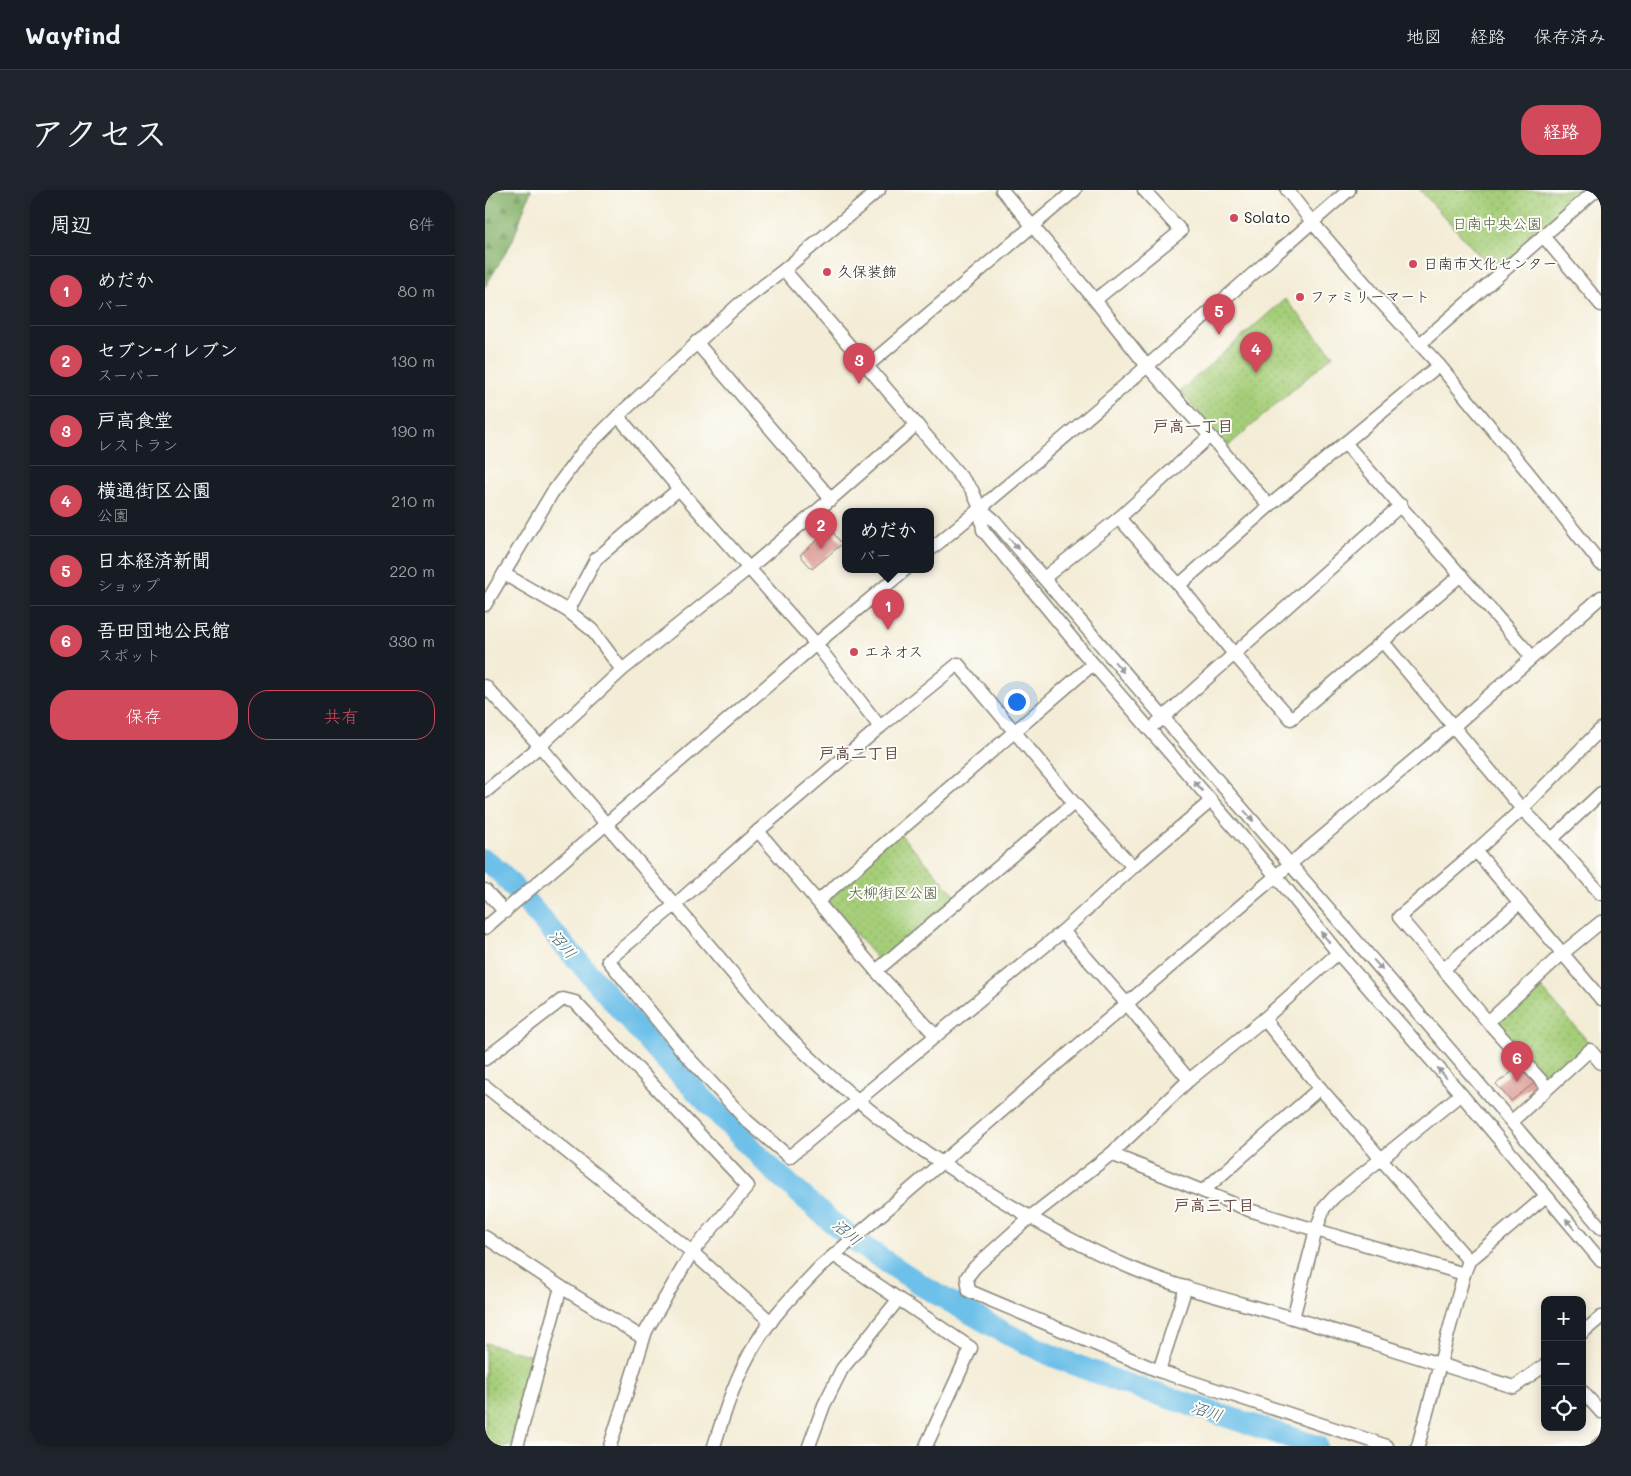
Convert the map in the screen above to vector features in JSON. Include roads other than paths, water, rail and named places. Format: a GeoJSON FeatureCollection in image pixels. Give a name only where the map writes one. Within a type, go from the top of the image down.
{"type":"FeatureCollection","features":[{"type":"Feature","properties":{"kind":"street"},"geometry":{"type":"LineString","coordinates":[[485,605],[552,493],[584,450],[696,342],[738,305],[879,190]]}},
{"type":"Feature","properties":{"kind":"street"},"geometry":{"type":"LineString","coordinates":[[1002,190],[1095,300],[1147,366],[1210,436],[1269,506]]}},
{"type":"Feature","properties":{"kind":"street"},"geometry":{"type":"LineString","coordinates":[[867,366],[1075,190]]}},
{"type":"Feature","properties":{"kind":"street"},"geometry":{"type":"LineString","coordinates":[[1095,300],[1181,231],[1144,190]]}},
{"type":"Feature","properties":{"kind":"street"},"geometry":{"type":"LineString","coordinates":[[1287,190],[1379,300],[1439,365],[1601,564]]}},
{"type":"Feature","properties":{"kind":"street"},"geometry":{"type":"LineString","coordinates":[[934,546],[1147,366],[1349,190]]}},
{"type":"Feature","properties":{"kind":"street"},"geometry":{"type":"LineString","coordinates":[[1421,344],[1596,190]]}},
{"type":"Feature","properties":{"kind":"street"},"geometry":{"type":"LineString","coordinates":[[1543,236],[1601,305]]}},
{"type":"Feature","properties":{"kind":"street"},"geometry":{"type":"LineString","coordinates":[[783,270],[972,490],[980,508],[983,530],[1093,664],[1276,876],[1338,953],[1461,1094],[1601,1261]]}},
{"type":"Feature","properties":{"kind":"street"},"geometry":{"type":"LineString","coordinates":[[696,342],[831,499]]}},
{"type":"Feature","properties":{"kind":"street"},"geometry":{"type":"LineString","coordinates":[[1179,585],[1269,506],[1439,365]]}},
{"type":"Feature","properties":{"kind":"street"},"geometry":{"type":"LineString","coordinates":[[618,416],[679,489],[815,644],[880,727]]}},
{"type":"Feature","properties":{"kind":"street"},"geometry":{"type":"LineString","coordinates":[[485,792],[540,746],[622,670],[749,568],[917,424]]}},
{"type":"Feature","properties":{"kind":"street"},"geometry":{"type":"LineString","coordinates":[[1043,578],[1119,518],[1210,436]]}},
{"type":"Feature","properties":{"kind":"street"},"geometry":{"type":"LineString","coordinates":[[1345,443],[1532,657]]}},
{"type":"Feature","properties":{"kind":"street"},"geometry":{"type":"LineString","coordinates":[[568,611],[596,558],[679,489]]}},
{"type":"Feature","properties":{"kind":"street"},"geometry":{"type":"LineString","coordinates":[[1150,730],[1401,505]]}},
{"type":"Feature","properties":{"kind":"street"},"geometry":{"type":"LineString","coordinates":[[980,508],[995,521],[1291,863],[1601,1228]]}},
{"type":"Feature","properties":{"kind":"street"},"geometry":{"type":"LineString","coordinates":[[1119,518],[1179,585],[1234,654],[1291,719],[1461,575]]}},
{"type":"Feature","properties":{"kind":"street"},"geometry":{"type":"LineString","coordinates":[[485,928],[815,644],[902,573]]}},
{"type":"Feature","properties":{"kind":"street"},"geometry":{"type":"LineString","coordinates":[[504,574],[568,611],[592,630],[622,670]]}},
{"type":"Feature","properties":{"kind":"street"},"geometry":{"type":"LineString","coordinates":[[714,1446],[732,1392],[742,1368],[756,1343],[792,1297],[820,1267],[1291,863],[1453,727],[1601,597]]}},
{"type":"Feature","properties":{"kind":"street"},"geometry":{"type":"LineString","coordinates":[[1383,642],[1522,809],[1552,839],[1601,894]]}},
{"type":"Feature","properties":{"kind":"street"},"geometry":{"type":"LineString","coordinates":[[1133,867],[1075,803],[958,664],[880,727],[676,904],[608,960],[684,1053],[747,1121],[789,1156],[1063,931],[1133,867],[1211,801]]}},
{"type":"Feature","properties":{"kind":"street"},"geometry":{"type":"LineString","coordinates":[[818,901],[1093,664]]}},
{"type":"Feature","properties":{"kind":"street"},"geometry":{"type":"LineString","coordinates":[[485,686],[540,746],[775,1022],[808,1056],[858,1100],[899,1134],[941,1162],[1029,1218],[1130,1268],[1186,1287],[1293,1318],[1514,1387],[1541,1368]]}},
{"type":"Feature","properties":{"kind":"street"},"geometry":{"type":"LineString","coordinates":[[1547,1088],[1399,917],[1476,852],[1601,730]]}},
{"type":"Feature","properties":{"kind":"street"},"geometry":{"type":"LineString","coordinates":[[1552,839],[1601,793]]}},
{"type":"Feature","properties":{"kind":"street"},"geometry":{"type":"LineString","coordinates":[[876,971],[1075,803]]}},
{"type":"Feature","properties":{"kind":"street"},"geometry":{"type":"LineString","coordinates":[[758,831],[876,971],[936,1036]]}},
{"type":"Feature","properties":{"kind":"street"},"geometry":{"type":"LineString","coordinates":[[1476,852],[1601,999]]}},
{"type":"Feature","properties":{"kind":"street"},"geometry":{"type":"LineString","coordinates":[[485,890],[507,909]]}},
{"type":"Feature","properties":{"kind":"street"},"geometry":{"type":"LineString","coordinates":[[1445,968],[1519,903]]}},
{"type":"Feature","properties":{"kind":"street"},"geometry":{"type":"LineString","coordinates":[[1489,1022],[1563,953],[1601,922]]}},
{"type":"Feature","properties":{"kind":"street"},"geometry":{"type":"LineString","coordinates":[[1063,931],[1127,1004],[1189,1080]]}},
{"type":"Feature","properties":{"kind":"street"},"geometry":{"type":"LineString","coordinates":[[1338,953],[1264,1019],[1189,1080],[1111,1154],[1029,1218],[975,1267],[967,1277],[969,1291],[1159,1371],[1387,1446]]}},
{"type":"Feature","properties":{"kind":"street"},"geometry":{"type":"LineString","coordinates":[[485,1059],[563,998],[575,1002],[748,1186],[692,1252],[646,1331],[610,1446]]}},
{"type":"Feature","properties":{"kind":"street"},"geometry":{"type":"LineString","coordinates":[[1264,1019],[1320,1088],[1469,1261]]}},
{"type":"Feature","properties":{"kind":"street"},"geometry":{"type":"LineString","coordinates":[[1512,1121],[1590,1050],[1601,1063]]}},
{"type":"Feature","properties":{"kind":"street"},"geometry":{"type":"LineString","coordinates":[[485,1086],[692,1252],[771,1322]]}},
{"type":"Feature","properties":{"kind":"street"},"geometry":{"type":"LineString","coordinates":[[1203,1191],[1320,1088]]}},
{"type":"Feature","properties":{"kind":"street"},"geometry":{"type":"LineString","coordinates":[[1293,1318],[1316,1230],[1325,1208],[1333,1197],[1461,1094]]}},
{"type":"Feature","properties":{"kind":"street"},"geometry":{"type":"LineString","coordinates":[[1111,1154],[1249,1210],[1464,1274]]}},
{"type":"Feature","properties":{"kind":"street"},"geometry":{"type":"LineString","coordinates":[[1418,1446],[1469,1261],[1546,1196]]}},
{"type":"Feature","properties":{"kind":"street"},"geometry":{"type":"LineString","coordinates":[[485,1237],[643,1338]]}},
{"type":"Feature","properties":{"kind":"street"},"geometry":{"type":"LineString","coordinates":[[835,1256],[971,1348],[926,1446]]}},
{"type":"Feature","properties":{"kind":"street"},"geometry":{"type":"LineString","coordinates":[[517,1446],[561,1287]]}},
{"type":"Feature","properties":{"kind":"street"},"geometry":{"type":"LineString","coordinates":[[1159,1371],[1186,1287]]}},
{"type":"Feature","properties":{"kind":"street"},"geometry":{"type":"LineString","coordinates":[[809,1446],[824,1405],[842,1369],[898,1300]]}},
{"type":"Feature","properties":{"kind":"street"},"geometry":{"type":"LineString","coordinates":[[1586,1330],[1601,1317]]}},
{"type":"Feature","properties":{"kind":"street"},"geometry":{"type":"LineString","coordinates":[[1586,1395],[1601,1412]]}},
{"type":"Feature","properties":{"kind":"street"},"geometry":{"type":"LineString","coordinates":[[1598,1446],[1601,1443]]}},
{"type":"Feature","properties":{"kind":"waterway","name":"沼川"},"geometry":{"type":"LineString","coordinates":[[485,860],[502,874],[654,1048],[770,1167],[828,1219],[861,1245],[926,1288],[1005,1333],[1055,1357],[1120,1382],[1317,1446]]}},
{"type":"Feature","properties":{"kind":"place","name":"Solato"},"geometry":{"type":"Point","coordinates":[1234,218]}},
{"type":"Feature","properties":{"kind":"place","name":"日南市文化センター"},"geometry":{"type":"Point","coordinates":[1413,264]}},
{"type":"Feature","properties":{"kind":"place","name":"久保装飾"},"geometry":{"type":"Point","coordinates":[827,272]}},
{"type":"Feature","properties":{"kind":"place","name":"ファミリーマート"},"geometry":{"type":"Point","coordinates":[1300,297]}},
{"type":"Feature","properties":{"kind":"place","name":"日本経済新聞"},"geometry":{"type":"Point","coordinates":[1219,335]}},
{"type":"Feature","properties":{"kind":"place","name":"横通街区公園"},"geometry":{"type":"Point","coordinates":[1256,373]}},
{"type":"Feature","properties":{"kind":"place","name":"戸高食堂"},"geometry":{"type":"Point","coordinates":[859,384]}},
{"type":"Feature","properties":{"kind":"place","name":"セブン-イレブン"},"geometry":{"type":"Point","coordinates":[821,549]}},
{"type":"Feature","properties":{"kind":"place","name":"めだか"},"geometry":{"type":"Point","coordinates":[888,630]}},
{"type":"Feature","properties":{"kind":"place","name":"エネオス"},"geometry":{"type":"Point","coordinates":[854,652]}},
{"type":"Feature","properties":{"kind":"place","name":"吾田団地公民館"},"geometry":{"type":"Point","coordinates":[1517,1082]}},
{"type":"Feature","properties":{"kind":"district","name":"戸高一丁目"},"geometry":{"type":"Point","coordinates":[1193,426]}},
{"type":"Feature","properties":{"kind":"district","name":"戸高二丁目"},"geometry":{"type":"Point","coordinates":[859,753]}},
{"type":"Feature","properties":{"kind":"district","name":"戸高三丁目"},"geometry":{"type":"Point","coordinates":[1214,1205]}},
{"type":"Feature","properties":{"kind":"park label","name":"日南中央公園"},"geometry":{"type":"Point","coordinates":[1497,224]}},
{"type":"Feature","properties":{"kind":"park label","name":"大柳街区公園"},"geometry":{"type":"Point","coordinates":[893,893]}}]}
